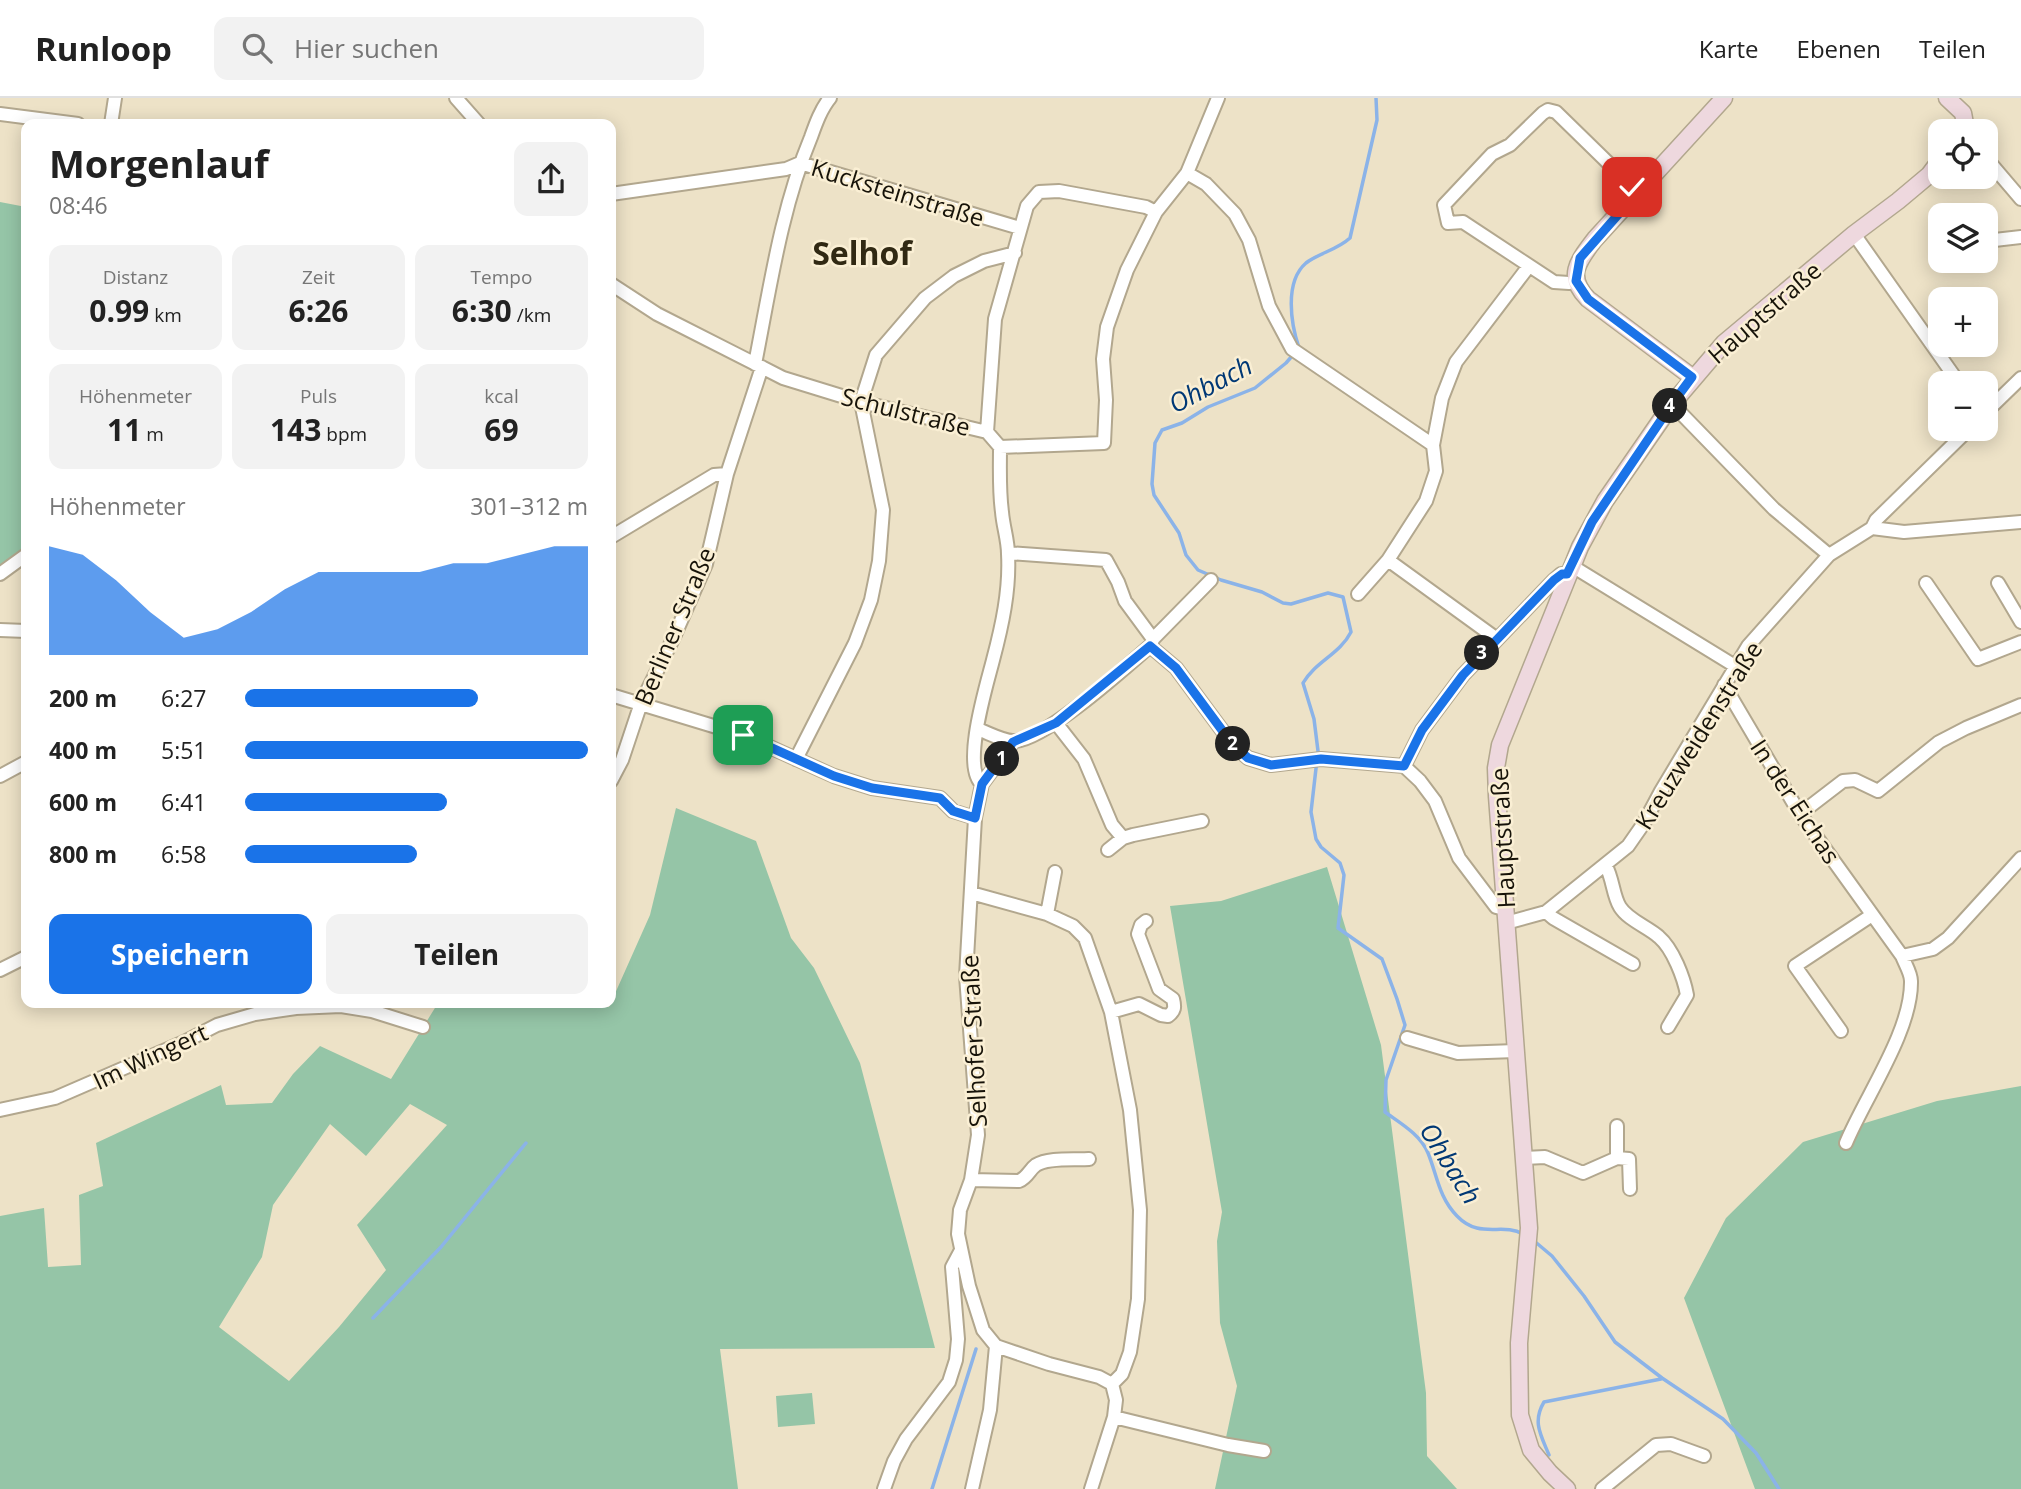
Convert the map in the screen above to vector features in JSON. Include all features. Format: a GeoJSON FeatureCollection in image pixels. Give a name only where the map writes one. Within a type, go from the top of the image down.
{"type":"FeatureCollection","features":[{"type":"Feature","properties":{"kind":"main road"},"geometry":{"type":"LineString","coordinates":[[1692,377],[1588,299],[1576,281],[1580,258],[1724,98]]}},
{"type":"Feature","properties":{"kind":"main road"},"geometry":{"type":"LineString","coordinates":[[1947,98],[1963,113],[1964,119]]}},
{"type":"Feature","properties":{"kind":"main road","name":"Hauptstraße"},"geometry":{"type":"LineString","coordinates":[[1567,1489],[1531,1450],[1522,1425],[1518,1389],[1519,1343],[1529,1228],[1497,796],[1497,757],[1570,570],[1592,522],[1692,377],[1724,343],[1928,176]]}},
{"type":"Feature","properties":{"kind":"street"},"geometry":{"type":"LineString","coordinates":[[112,119],[115,98]]}},
{"type":"Feature","properties":{"kind":"street"},"geometry":{"type":"LineString","coordinates":[[457,98],[475,119]]}},
{"type":"Feature","properties":{"kind":"street","name":"Berliner Straße"},"geometry":{"type":"LineString","coordinates":[[616,772],[640,703],[674,639],[706,564],[728,471],[759,366],[776,255],[800,163],[819,116],[830,98]]}},
{"type":"Feature","properties":{"kind":"street"},"geometry":{"type":"LineString","coordinates":[[987,432],[995,319],[1027,206],[1039,192],[1071,193],[1146,207],[1156,212],[1187,173],[1213,100]]}},
{"type":"Feature","properties":{"kind":"street"},"geometry":{"type":"LineString","coordinates":[[1576,281],[1554,282],[1463,222],[1448,223],[1444,205],[1492,154],[1510,145],[1548,110],[1556,112],[1638,192]]}},
{"type":"Feature","properties":{"kind":"street"},"geometry":{"type":"LineString","coordinates":[[0,114],[39,119]]}},
{"type":"Feature","properties":{"kind":"street","name":"Kucksteinstraße"},"geometry":{"type":"LineString","coordinates":[[616,193],[786,169],[800,163],[1020,228]]}},
{"type":"Feature","properties":{"kind":"street"},"geometry":{"type":"LineString","coordinates":[[1998,172],[2021,199]]}},
{"type":"Feature","properties":{"kind":"street"},"geometry":{"type":"LineString","coordinates":[[1187,173],[1206,184],[1235,214],[1250,240],[1269,306],[1296,351],[1433,445]]}},
{"type":"Feature","properties":{"kind":"street","name":"Schulstraße"},"geometry":{"type":"LineString","coordinates":[[616,287],[657,314],[783,378],[861,402],[987,432],[1000,447],[1104,443],[1106,400],[1103,359],[1107,327],[1128,270],[1156,212]]}},
{"type":"Feature","properties":{"kind":"street"},"geometry":{"type":"LineString","coordinates":[[1854,234],[1951,371]]}},
{"type":"Feature","properties":{"kind":"street"},"geometry":{"type":"LineString","coordinates":[[1998,240],[2021,237]]}},
{"type":"Feature","properties":{"kind":"street"},"geometry":{"type":"LineString","coordinates":[[796,759],[856,643],[871,600],[883,510],[861,402],[876,355],[925,298],[954,276],[984,261],[1015,253]]}},
{"type":"Feature","properties":{"kind":"street"},"geometry":{"type":"LineString","coordinates":[[1358,594],[1388,560],[1426,502],[1436,471],[1433,445],[1441,398],[1456,362],[1529,266]]}},
{"type":"Feature","properties":{"kind":"street"},"geometry":{"type":"LineString","coordinates":[[1998,400],[2021,378]]}},
{"type":"Feature","properties":{"kind":"street"},"geometry":{"type":"LineString","coordinates":[[1672,404],[1774,509],[1829,555]]}},
{"type":"Feature","properties":{"kind":"street","name":"Kreuzweidenstraße"},"geometry":{"type":"LineString","coordinates":[[1506,916],[1546,912],[1628,846],[1748,646],[1829,555],[1874,524],[1957,441]]}},
{"type":"Feature","properties":{"kind":"street","name":"Selhofer Straße"},"geometry":{"type":"LineString","coordinates":[[884,1489],[894,1461],[906,1439],[949,1382],[956,1360],[958,1339],[952,1267],[960,1252],[960,1210],[971,1181],[978,1135],[966,976],[975,818],[982,784],[976,777],[974,764],[977,729],[1002,625],[1008,579],[1008,553],[1000,498],[1000,447]]}},
{"type":"Feature","properties":{"kind":"street"},"geometry":{"type":"LineString","coordinates":[[616,534],[714,475],[728,471]]}},
{"type":"Feature","properties":{"kind":"street"},"geometry":{"type":"LineString","coordinates":[[1874,524],[1904,532],[2021,522]]}},
{"type":"Feature","properties":{"kind":"street"},"geometry":{"type":"LineString","coordinates":[[1008,553],[1106,560],[1125,601],[1152,643],[1176,668],[1233,745],[1248,758],[1271,765],[1316,759],[1404,766],[1420,780],[1435,801],[1459,858],[1496,907],[1506,916]]}},
{"type":"Feature","properties":{"kind":"street"},"geometry":{"type":"LineString","coordinates":[[0,574],[21,559]]}},
{"type":"Feature","properties":{"kind":"street"},"geometry":{"type":"LineString","coordinates":[[1388,560],[1497,639]]}},
{"type":"Feature","properties":{"kind":"street"},"geometry":{"type":"LineString","coordinates":[[1404,766],[1422,730],[1463,675],[1554,580],[1570,570],[1735,666]]}},
{"type":"Feature","properties":{"kind":"street"},"geometry":{"type":"LineString","coordinates":[[982,784],[1013,742],[1056,723],[1152,643],[1211,580]]}},
{"type":"Feature","properties":{"kind":"street"},"geometry":{"type":"LineString","coordinates":[[1926,583],[1978,659],[2018,644],[2021,659]]}},
{"type":"Feature","properties":{"kind":"street"},"geometry":{"type":"LineString","coordinates":[[1998,583],[2021,622]]}},
{"type":"Feature","properties":{"kind":"street"},"geometry":{"type":"LineString","coordinates":[[0,630],[21,631]]}},
{"type":"Feature","properties":{"kind":"street","name":"In der Eichas"},"geometry":{"type":"LineString","coordinates":[[1724,685],[1800,814],[1902,956],[1912,978],[1909,1003],[1894,1045],[1846,1143]]}},
{"type":"Feature","properties":{"kind":"street"},"geometry":{"type":"LineString","coordinates":[[616,696],[743,735],[834,776],[872,788],[940,798],[953,811],[975,818]]}},
{"type":"Feature","properties":{"kind":"street"},"geometry":{"type":"LineString","coordinates":[[1800,814],[1843,781],[1855,780],[1878,791],[1939,742],[1966,727],[2021,705]]}},
{"type":"Feature","properties":{"kind":"street"},"geometry":{"type":"LineString","coordinates":[[1056,723],[1084,759],[1112,825],[1123,838]]}},
{"type":"Feature","properties":{"kind":"street"},"geometry":{"type":"LineString","coordinates":[[977,729],[1013,742]]}},
{"type":"Feature","properties":{"kind":"street"},"geometry":{"type":"LineString","coordinates":[[0,776],[21,765]]}},
{"type":"Feature","properties":{"kind":"street"},"geometry":{"type":"LineString","coordinates":[[1108,850],[1123,838],[1202,821]]}},
{"type":"Feature","properties":{"kind":"street"},"geometry":{"type":"LineString","coordinates":[[1902,956],[1933,949],[1948,938],[2021,858]]}},
{"type":"Feature","properties":{"kind":"street"},"geometry":{"type":"LineString","coordinates":[[1606,866],[1614,883],[1619,906],[1662,939],[1679,966],[1688,995],[1668,1027]]}},
{"type":"Feature","properties":{"kind":"street"},"geometry":{"type":"LineString","coordinates":[[1046,914],[1055,872]]}},
{"type":"Feature","properties":{"kind":"street"},"geometry":{"type":"LineString","coordinates":[[971,893],[1046,914],[1073,926],[1084,938],[1111,1012],[1136,1158],[1140,1244],[1138,1298],[1129,1352],[1122,1374],[1112,1384]]}},
{"type":"Feature","properties":{"kind":"street"},"geometry":{"type":"LineString","coordinates":[[1546,912],[1633,964]]}},
{"type":"Feature","properties":{"kind":"street"},"geometry":{"type":"LineString","coordinates":[[1841,1031],[1796,967],[1872,915]]}},
{"type":"Feature","properties":{"kind":"street"},"geometry":{"type":"LineString","coordinates":[[1111,1012],[1139,1004],[1161,1015],[1168,1016],[1173,1012],[1173,999],[1158,989],[1138,934],[1146,920]]}},
{"type":"Feature","properties":{"kind":"street"},"geometry":{"type":"LineString","coordinates":[[0,970],[21,960]]}},
{"type":"Feature","properties":{"kind":"street","name":"Im Wingert"},"geometry":{"type":"LineString","coordinates":[[0,1110],[55,1098],[217,1025],[255,1014],[296,1008]]}},
{"type":"Feature","properties":{"kind":"street","name":"Im Wingert"},"geometry":{"type":"LineString","coordinates":[[353,1008],[424,1027]]}},
{"type":"Feature","properties":{"kind":"street"},"geometry":{"type":"LineString","coordinates":[[1407,1038],[1458,1053],[1516,1051]]}},
{"type":"Feature","properties":{"kind":"street"},"geometry":{"type":"LineString","coordinates":[[1617,1126],[1617,1158]]}},
{"type":"Feature","properties":{"kind":"street"},"geometry":{"type":"LineString","coordinates":[[1524,1158],[1545,1157],[1583,1173],[1617,1158],[1629,1158],[1630,1189]]}},
{"type":"Feature","properties":{"kind":"street"},"geometry":{"type":"LineString","coordinates":[[971,1181],[1019,1181],[1026,1178],[1032,1168],[1040,1163],[1089,1159]]}},
{"type":"Feature","properties":{"kind":"street"},"geometry":{"type":"LineString","coordinates":[[960,1252],[983,1330],[996,1346],[1099,1377],[1112,1384],[1116,1400],[1114,1417],[1091,1489]]}},
{"type":"Feature","properties":{"kind":"street"},"geometry":{"type":"LineString","coordinates":[[972,1489],[990,1410],[996,1346]]}},
{"type":"Feature","properties":{"kind":"street"},"geometry":{"type":"LineString","coordinates":[[1114,1417],[1228,1445],[1264,1451]]}},
{"type":"Feature","properties":{"kind":"street"},"geometry":{"type":"LineString","coordinates":[[1602,1489],[1656,1445],[1671,1444],[1704,1456]]}},
{"type":"Feature","properties":{"kind":"green space"},"geometry":{"type":"Polygon","coordinates":[[[0,202],[21,206],[21,567],[2,564],[0,566],[0,202]]]}},
{"type":"Feature","properties":{"kind":"green space"},"geometry":{"type":"Polygon","coordinates":[[[676,808],[756,841],[791,938],[814,968],[860,1063],[935,1348],[720,1349],[738,1489],[0,1489],[0,1216],[44,1208],[48,1267],[81,1265],[79,1195],[103,1186],[96,1143],[221,1085],[226,1105],[272,1103],[293,1074],[320,1046],[391,1079],[435,1008],[616,1008],[616,991],[650,915],[676,808]],[[410,1104],[366,1156],[330,1124],[273,1205],[262,1257],[219,1327],[289,1381],[339,1327],[386,1270],[357,1225],[447,1125],[410,1104]]]}},
{"type":"Feature","properties":{"kind":"green space"},"geometry":{"type":"Polygon","coordinates":[[[1327,867],[1381,1045],[1426,1393],[1427,1456],[1457,1489],[1215,1489],[1237,1386],[1220,1323],[1217,1241],[1222,1212],[1170,906],[1221,901],[1327,867]]]}},
{"type":"Feature","properties":{"kind":"green space"},"geometry":{"type":"Polygon","coordinates":[[[2021,1086],[2021,1489],[1755,1489],[1684,1298],[1726,1218],[1803,1142],[1937,1101],[2021,1086]]]}},
{"type":"Feature","properties":{"kind":"green space"},"geometry":{"type":"Polygon","coordinates":[[[812,1393],[815,1424],[778,1427],[776,1396],[812,1393]]]}},
{"type":"Feature","properties":{"kind":"waterway","name":"Ohbach"},"geometry":{"type":"LineString","coordinates":[[1376,98],[1377,120],[1350,238],[1306,263],[1294,281],[1291,304],[1299,348],[1286,363],[1255,388],[1162,430],[1155,443],[1152,484],[1154,495],[1179,533],[1186,555],[1198,570],[1262,592],[1283,603],[1291,604],[1328,593],[1343,597],[1351,632],[1341,646],[1314,669],[1303,683],[1314,719],[1318,751],[1311,812],[1316,839],[1321,847],[1340,863],[1344,875],[1338,928],[1382,959],[1405,1025],[1386,1080],[1385,1112],[1420,1140],[1428,1153],[1442,1194],[1457,1216],[1474,1227],[1523,1234]]}},
{"type":"Feature","properties":{"kind":"waterway"},"geometry":{"type":"LineString","coordinates":[[373,1318],[441,1247],[526,1143]]}},
{"type":"Feature","properties":{"kind":"waterway","name":"Ohbach"},"geometry":{"type":"LineString","coordinates":[[1533,1240],[1552,1256],[1584,1296],[1615,1342],[1723,1419],[1756,1453],[1779,1489]]}},
{"type":"Feature","properties":{"kind":"waterway"},"geometry":{"type":"LineString","coordinates":[[932,1489],[976,1349]]}},
{"type":"Feature","properties":{"kind":"waterway"},"geometry":{"type":"LineString","coordinates":[[1549,1455],[1538,1422],[1544,1402],[1661,1379]]}},
{"type":"Feature","properties":{"kind":"district","name":"Selhof"},"geometry":{"type":"Point","coordinates":[862,252]}},
{"type":"Feature","properties":{"kind":"route"},"geometry":{"type":"LineString","coordinates":[[743,735],[834,776],[872,788],[940,798],[953,811],[975,818],[982,784],[1013,742],[1056,723],[1150,646],[1176,668],[1233,745],[1248,758],[1271,765],[1321,759],[1404,766],[1422,730],[1463,675],[1554,580],[1567,574],[1592,522],[1692,377],[1588,299],[1576,281],[1580,258],[1638,192],[1632,187]]}}]}
